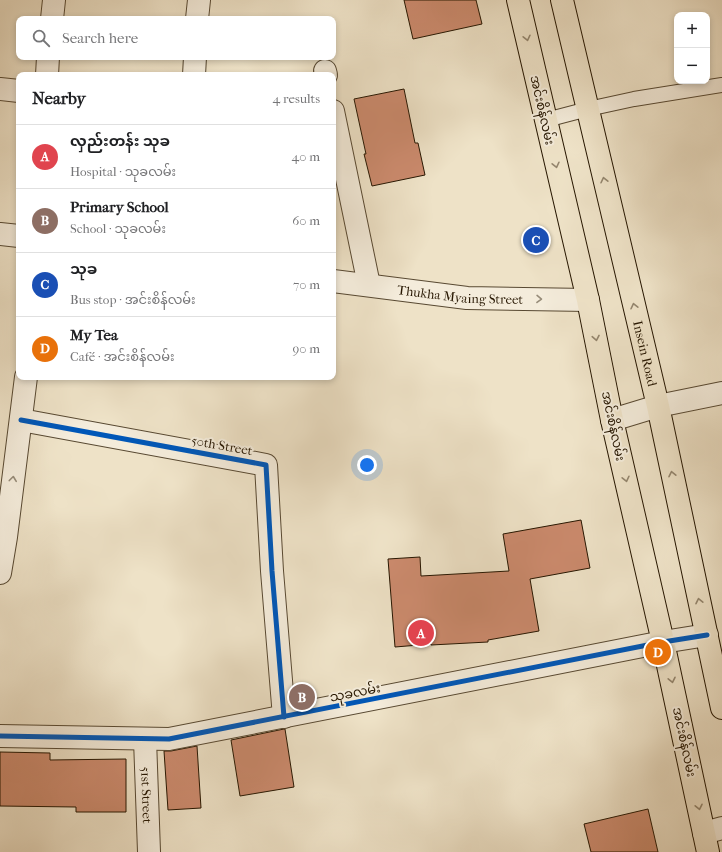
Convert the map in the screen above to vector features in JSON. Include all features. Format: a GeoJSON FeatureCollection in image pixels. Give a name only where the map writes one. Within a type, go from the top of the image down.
{"type":"FeatureCollection","features":[{"type":"Feature","properties":{"kind":"main road","name":"အင်းစိန်လမ်း"},"geometry":{"type":"LineString","coordinates":[[518,0],[588,300],[612,420],[711,837]]}},
{"type":"Feature","properties":{"kind":"main road","name":"Insein Road"},"geometry":{"type":"LineString","coordinates":[[562,0],[658,406],[722,708]]}},
{"type":"Feature","properties":{"kind":"street"},"geometry":{"type":"LineString","coordinates":[[52,16],[54,0]]}},
{"type":"Feature","properties":{"kind":"street"},"geometry":{"type":"LineString","coordinates":[[197,16],[198,0]]}},
{"type":"Feature","properties":{"kind":"street"},"geometry":{"type":"LineString","coordinates":[[47,72],[48,60]]}},
{"type":"Feature","properties":{"kind":"street"},"geometry":{"type":"LineString","coordinates":[[194,72],[195,60]]}},
{"type":"Feature","properties":{"kind":"street"},"geometry":{"type":"LineString","coordinates":[[0,89],[16,91]]}},
{"type":"Feature","properties":{"kind":"street"},"geometry":{"type":"LineString","coordinates":[[336,126],[369,285]]}},
{"type":"Feature","properties":{"kind":"street"},"geometry":{"type":"LineString","coordinates":[[0,234],[16,236]]}},
{"type":"Feature","properties":{"kind":"street","name":"Thukha Myaing Street"},"geometry":{"type":"LineString","coordinates":[[336,281],[467,298],[588,300]]}},
{"type":"Feature","properties":{"kind":"street"},"geometry":{"type":"LineString","coordinates":[[0,573],[6,537],[26,380]]}},
{"type":"Feature","properties":{"kind":"street"},"geometry":{"type":"LineString","coordinates":[[612,420],[658,406],[722,393]]}},
{"type":"Feature","properties":{"kind":"street","name":"50th Street"},"geometry":{"type":"LineString","coordinates":[[20,420],[266,464],[272,571],[284,717]]}},
{"type":"Feature","properties":{"kind":"street","name":"သုခလမ်း"},"geometry":{"type":"LineString","coordinates":[[0,736],[169,739],[664,642],[707,635]]}},
{"type":"Feature","properties":{"kind":"street","name":"51st Street"},"geometry":{"type":"LineString","coordinates":[[145,738],[149,852]]}},
{"type":"Feature","properties":{"kind":"lane"},"geometry":{"type":"LineString","coordinates":[[546,120],[634,99],[722,85]]}},
{"type":"Feature","properties":{"kind":"building"},"geometry":{"type":"Polygon","coordinates":[[[404,0],[476,0],[482,24],[413,39],[404,0]]]}},
{"type":"Feature","properties":{"kind":"building"},"geometry":{"type":"Polygon","coordinates":[[[404,89],[415,143],[418,143],[425,175],[372,186],[364,154],[366,154],[354,99],[404,89]]]}},
{"type":"Feature","properties":{"kind":"building"},"geometry":{"type":"Polygon","coordinates":[[[581,520],[590,568],[530,579],[539,631],[488,640],[488,642],[395,647],[388,559],[420,557],[421,576],[509,571],[503,534],[581,520]]]}},
{"type":"Feature","properties":{"kind":"building"},"geometry":{"type":"Polygon","coordinates":[[[285,729],[294,787],[240,796],[231,740],[285,729]]]}},
{"type":"Feature","properties":{"kind":"building"},"geometry":{"type":"Polygon","coordinates":[[[197,746],[201,808],[168,810],[164,751],[197,746]]]}},
{"type":"Feature","properties":{"kind":"building"},"geometry":{"type":"Polygon","coordinates":[[[0,752],[50,753],[50,760],[126,759],[126,812],[76,812],[76,807],[0,806],[0,752]]]}},
{"type":"Feature","properties":{"kind":"building"},"geometry":{"type":"Polygon","coordinates":[[[648,809],[658,852],[591,852],[584,824],[648,809]]]}},
{"type":"Feature","properties":{"kind":"cycle path"},"geometry":{"type":"LineString","coordinates":[[21,420],[266,465],[272,571],[284,717]]}},
{"type":"Feature","properties":{"kind":"cycle path"},"geometry":{"type":"LineString","coordinates":[[0,736],[169,739],[663,642],[707,635]]}},
{"type":"Feature","properties":{"kind":"place","name":"သုခ"},"geometry":{"type":"Point","coordinates":[536,240]}},
{"type":"Feature","properties":{"kind":"place","name":"လှည်းတန်း သုခ"},"geometry":{"type":"Point","coordinates":[421,633]}},
{"type":"Feature","properties":{"kind":"place","name":"My Tea"},"geometry":{"type":"Point","coordinates":[658,652]}},
{"type":"Feature","properties":{"kind":"place","name":"Primary School"},"geometry":{"type":"Point","coordinates":[302,697]}}]}
